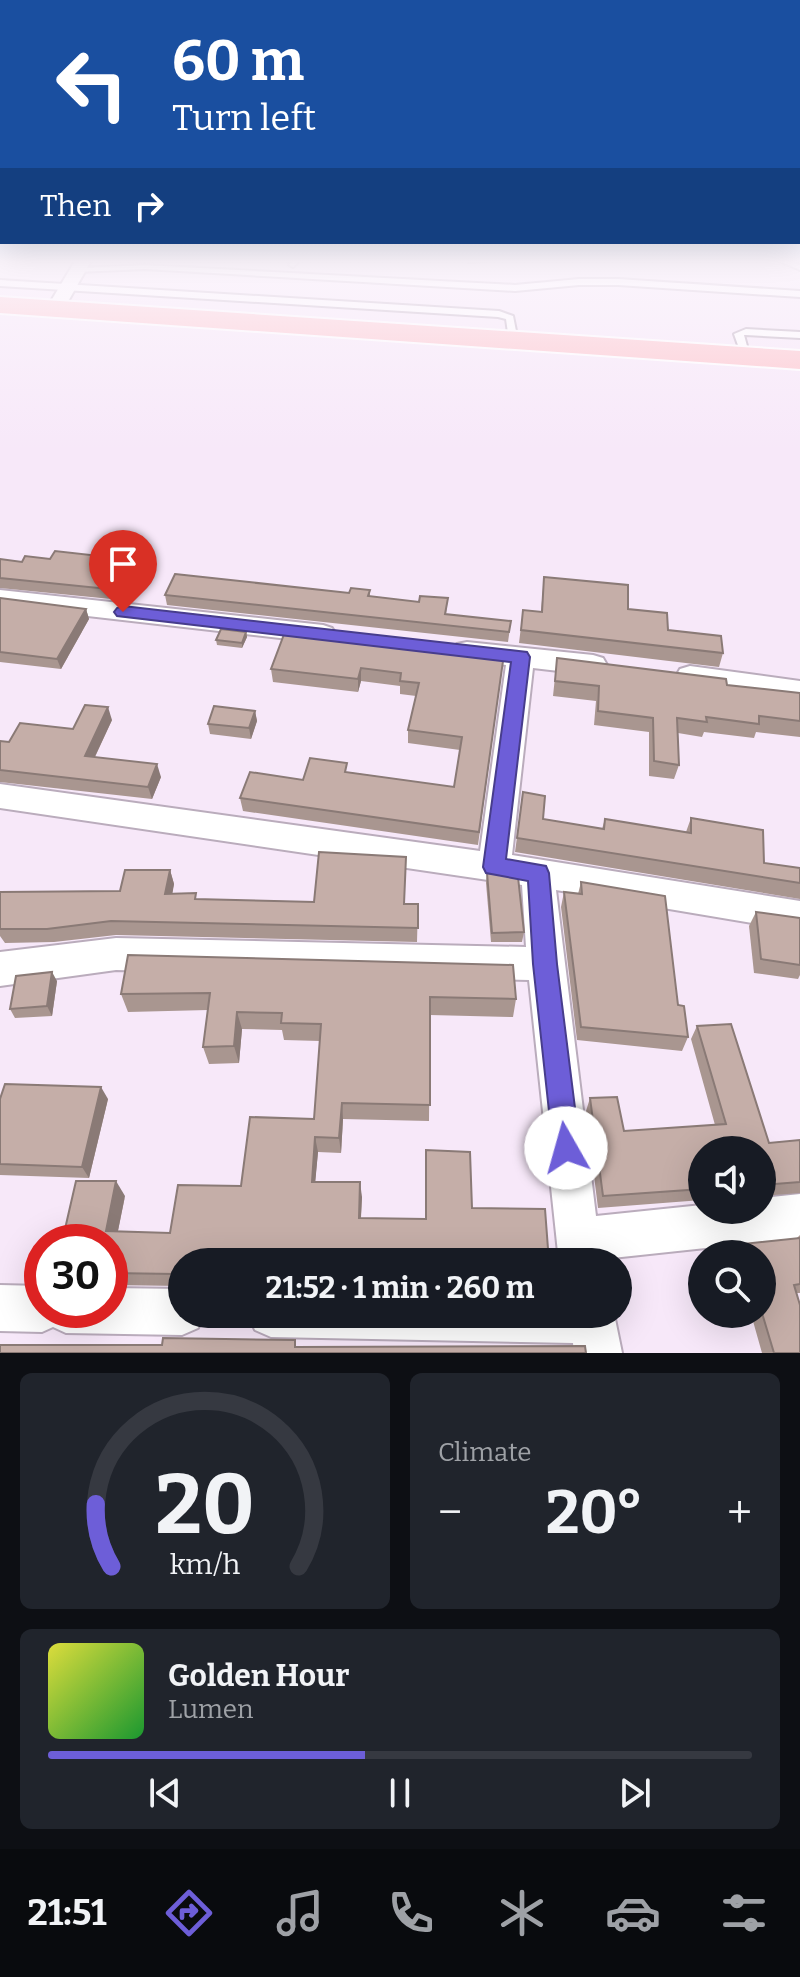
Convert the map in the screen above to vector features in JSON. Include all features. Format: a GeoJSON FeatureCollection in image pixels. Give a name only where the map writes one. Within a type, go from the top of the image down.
{"type":"FeatureCollection","features":[{"type":"Feature","properties":{"kind":"main road"},"geometry":{"type":"LineString","coordinates":[[334,324],[800,350]]}},
{"type":"Feature","properties":{"kind":"main road"},"geometry":{"type":"LineString","coordinates":[[426,324],[800,360]]}},
{"type":"Feature","properties":{"kind":"street"},"geometry":{"type":"LineString","coordinates":[[0,598],[347,637]]}},
{"type":"Feature","properties":{"kind":"street"},"geometry":{"type":"LineString","coordinates":[[442,648],[612,667]]}},
{"type":"Feature","properties":{"kind":"street"},"geometry":{"type":"LineString","coordinates":[[494,867],[521,657]]}},
{"type":"Feature","properties":{"kind":"street"},"geometry":{"type":"LineString","coordinates":[[657,672],[800,691]]}},
{"type":"Feature","properties":{"kind":"street"},"geometry":{"type":"LineString","coordinates":[[0,796],[538,873],[800,916]]}},
{"type":"Feature","properties":{"kind":"street"},"geometry":{"type":"LineString","coordinates":[[538,873],[545,964],[579,1248]]}},
{"type":"Feature","properties":{"kind":"street"},"geometry":{"type":"LineString","coordinates":[[0,969],[116,954],[545,964]]}},
{"type":"Feature","properties":{"kind":"street"},"geometry":{"type":"LineString","coordinates":[[598,1248],[800,1216]]}},
{"type":"Feature","properties":{"kind":"street"},"geometry":{"type":"LineString","coordinates":[[0,1308],[24,1309]]}},
{"type":"Feature","properties":{"kind":"street"},"geometry":{"type":"LineString","coordinates":[[128,1311],[168,1312]]}},
{"type":"Feature","properties":{"kind":"street"},"geometry":{"type":"LineString","coordinates":[[572,1328],[594,1329]]}},
{"type":"Feature","properties":{"kind":"lane"},"geometry":{"type":"LineString","coordinates":[[742,346],[739,334],[746,332],[800,335]]}},
{"type":"Feature","properties":{"kind":"building"},"geometry":{"type":"Polygon","coordinates":[[[102,550],[124,552],[121,557],[136,558],[118,590],[0,578],[0,559],[22,562],[25,556],[50,559],[55,551],[99,556],[102,550]]]}},
{"type":"Feature","properties":{"kind":"building"},"geometry":{"type":"Polygon","coordinates":[[[175,574],[349,593],[351,588],[370,590],[368,596],[419,602],[420,596],[448,598],[445,614],[511,621],[509,632],[165,595],[175,574]]]}},
{"type":"Feature","properties":{"kind":"building"},"geometry":{"type":"Polygon","coordinates":[[[544,577],[628,585],[628,609],[667,613],[668,630],[721,636],[723,653],[521,630],[523,610],[542,612],[544,577]]]}},
{"type":"Feature","properties":{"kind":"building"},"geometry":{"type":"Polygon","coordinates":[[[0,598],[86,609],[57,659],[0,652],[0,598]]]}},
{"type":"Feature","properties":{"kind":"building"},"geometry":{"type":"Polygon","coordinates":[[[221,629],[246,632],[242,643],[216,640],[221,629]]]}},
{"type":"Feature","properties":{"kind":"building"},"geometry":{"type":"Polygon","coordinates":[[[286,629],[504,654],[479,832],[240,798],[250,772],[303,780],[310,758],[347,763],[345,772],[454,787],[462,737],[408,730],[419,683],[400,681],[401,673],[361,668],[358,679],[271,669],[286,629]]]}},
{"type":"Feature","properties":{"kind":"building"},"geometry":{"type":"Polygon","coordinates":[[[557,658],[726,679],[727,685],[800,693],[800,721],[759,716],[759,724],[706,717],[707,722],[677,718],[679,765],[654,761],[653,718],[598,711],[599,686],[555,681],[557,658]]]}},
{"type":"Feature","properties":{"kind":"building"},"geometry":{"type":"Polygon","coordinates":[[[85,705],[108,707],[85,756],[157,764],[148,787],[0,770],[0,741],[9,742],[20,723],[73,729],[85,705]]]}},
{"type":"Feature","properties":{"kind":"building"},"geometry":{"type":"Polygon","coordinates":[[[214,706],[255,711],[249,728],[208,724],[214,706]]]}},
{"type":"Feature","properties":{"kind":"building"},"geometry":{"type":"Polygon","coordinates":[[[523,792],[545,796],[543,819],[604,829],[605,819],[691,833],[691,818],[763,830],[764,863],[800,868],[800,883],[517,838],[523,792]]]}},
{"type":"Feature","properties":{"kind":"building"},"geometry":{"type":"Polygon","coordinates":[[[319,852],[406,857],[404,904],[418,904],[418,928],[111,921],[47,929],[0,929],[0,892],[120,891],[125,870],[170,870],[165,894],[196,893],[195,899],[314,902],[319,852]]]}},
{"type":"Feature","properties":{"kind":"building"},"geometry":{"type":"Polygon","coordinates":[[[487,873],[518,877],[524,932],[492,933],[487,873]]]}},
{"type":"Feature","properties":{"kind":"building"},"geometry":{"type":"Polygon","coordinates":[[[581,882],[665,896],[678,1005],[684,1006],[688,1037],[581,1027],[564,892],[582,894],[581,882]]]}},
{"type":"Feature","properties":{"kind":"building"},"geometry":{"type":"Polygon","coordinates":[[[756,912],[800,918],[800,965],[761,959],[756,912]]]}},
{"type":"Feature","properties":{"kind":"building"},"geometry":{"type":"Polygon","coordinates":[[[128,955],[513,965],[516,999],[430,997],[430,1105],[342,1103],[339,1138],[315,1137],[312,1182],[360,1182],[359,1218],[426,1219],[426,1150],[470,1152],[472,1208],[545,1209],[548,1248],[168,1248],[168,1274],[128,1273],[128,1232],[170,1233],[178,1185],[241,1186],[250,1117],[314,1119],[321,1024],[281,1023],[282,1013],[237,1012],[234,1046],[203,1047],[210,993],[121,994],[128,955]]]}},
{"type":"Feature","properties":{"kind":"building"},"geometry":{"type":"Polygon","coordinates":[[[52,972],[47,1006],[10,1009],[16,976],[52,972]]]}},
{"type":"Feature","properties":{"kind":"building"},"geometry":{"type":"Polygon","coordinates":[[[731,1024],[767,1136],[688,1136],[688,1190],[603,1196],[590,1098],[617,1097],[624,1131],[726,1124],[697,1026],[731,1024]]]}},
{"type":"Feature","properties":{"kind":"building"},"geometry":{"type":"Polygon","coordinates":[[[5,1084],[101,1087],[82,1167],[0,1164],[0,1099],[5,1084]]]}},
{"type":"Feature","properties":{"kind":"building"},"geometry":{"type":"Polygon","coordinates":[[[800,1140],[800,1182],[776,1184],[776,1142],[800,1140]]]}},
{"type":"Feature","properties":{"kind":"building"},"geometry":{"type":"Polygon","coordinates":[[[76,1181],[116,1181],[107,1224],[66,1224],[76,1181]]]}},
{"type":"Feature","properties":{"kind":"building"},"geometry":{"type":"Polygon","coordinates":[[[800,1238],[800,1284],[794,1285],[800,1305],[800,1353],[774,1353],[766,1328],[776,1328],[776,1240],[800,1238]]]}},
{"type":"Feature","properties":{"kind":"building"},"geometry":{"type":"Polygon","coordinates":[[[163,1338],[295,1340],[295,1347],[585,1346],[586,1353],[0,1353],[0,1345],[162,1345],[163,1338]]]}},
{"type":"Feature","properties":{"kind":"route"},"geometry":{"type":"LineString","coordinates":[[123,612],[521,657],[494,867],[538,873],[566,1148]]}}]}
